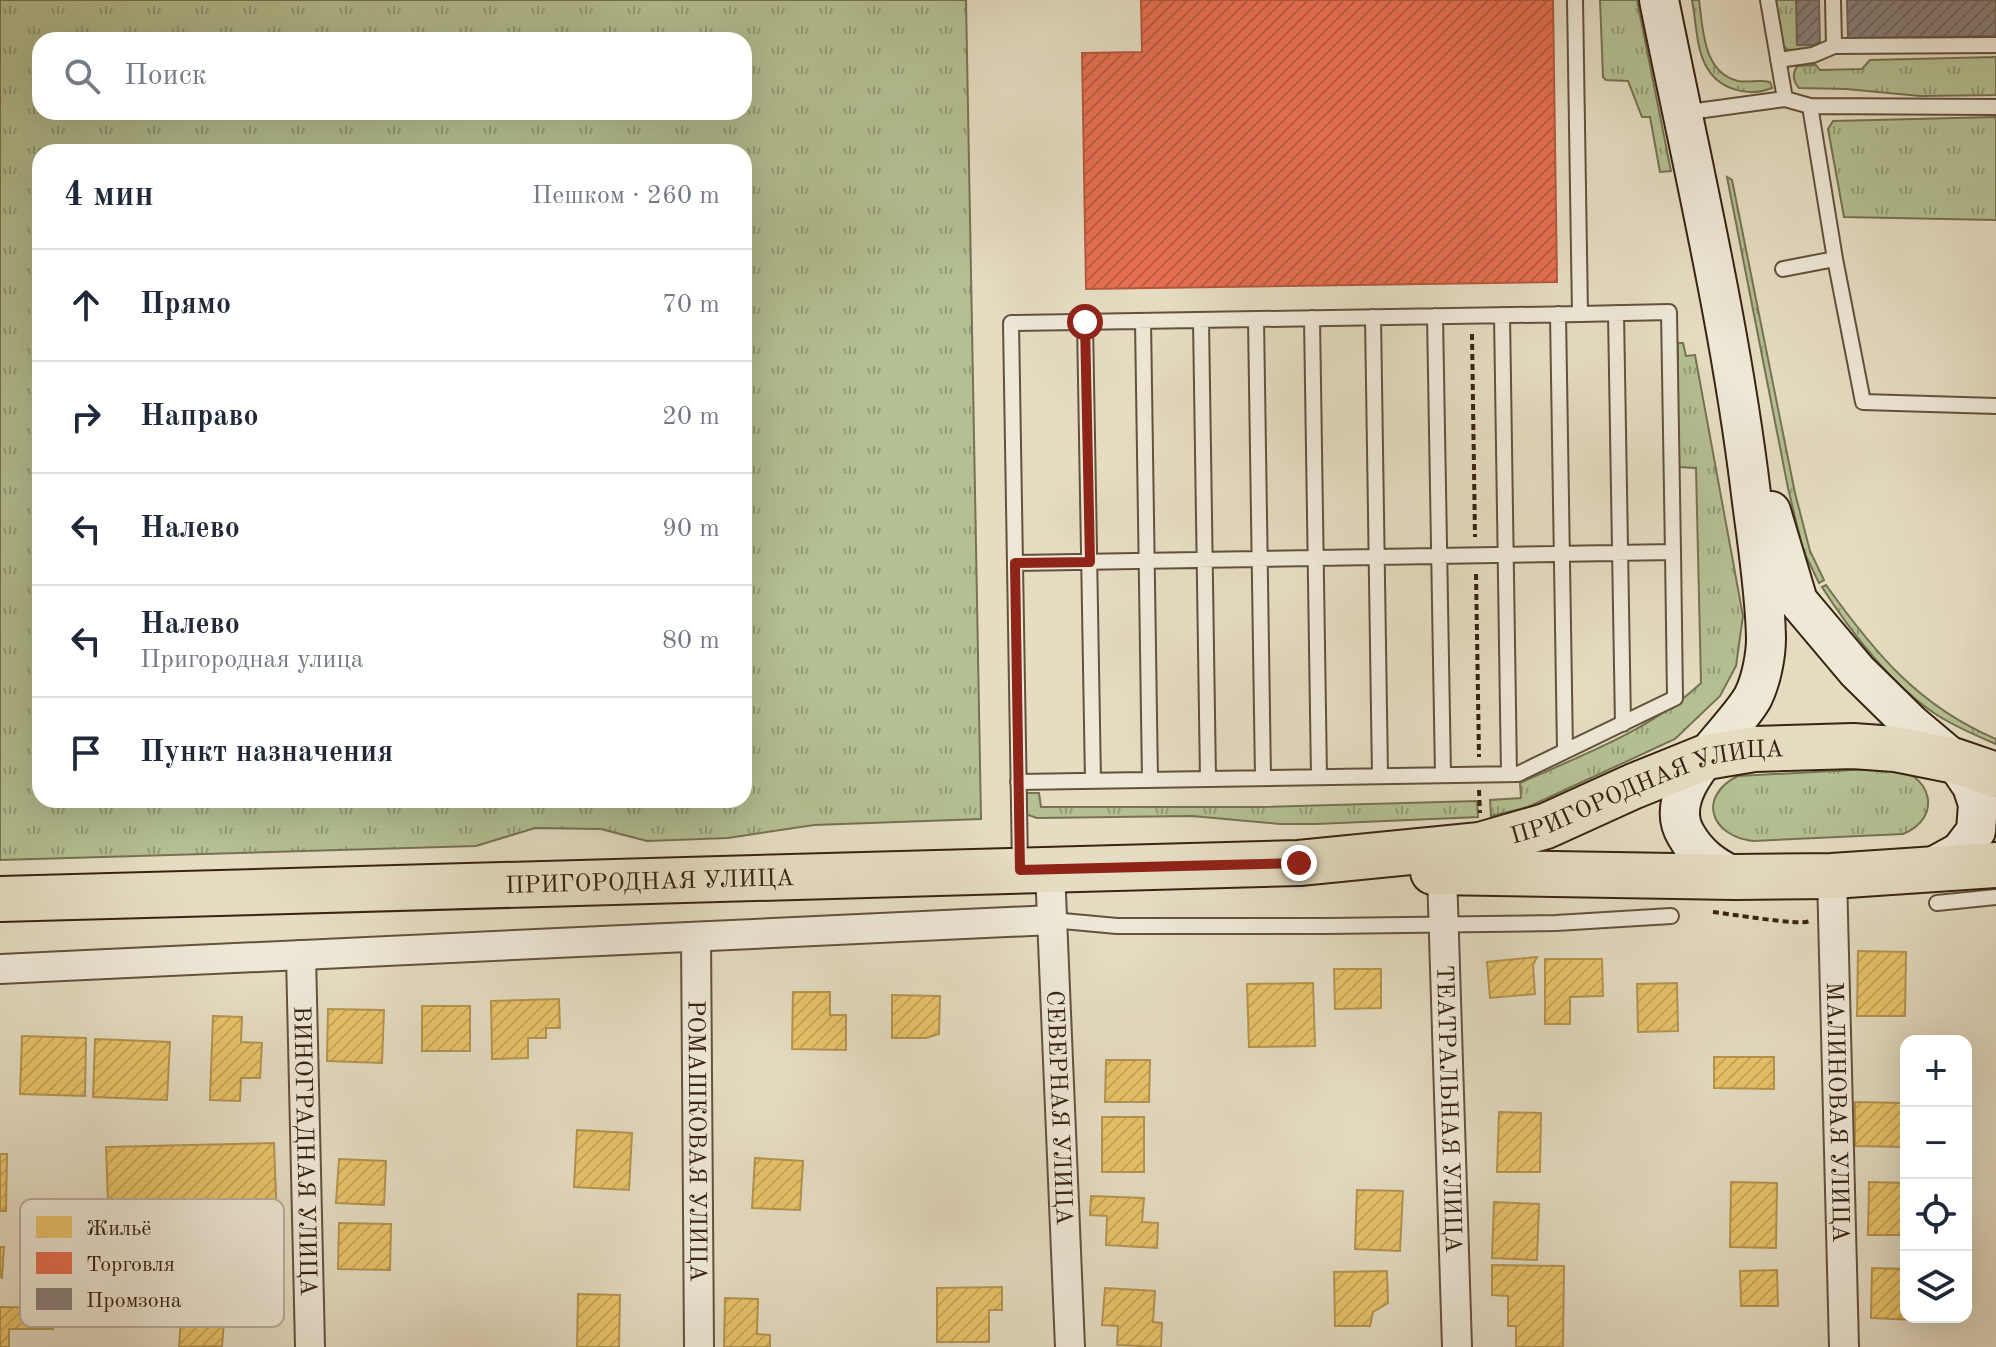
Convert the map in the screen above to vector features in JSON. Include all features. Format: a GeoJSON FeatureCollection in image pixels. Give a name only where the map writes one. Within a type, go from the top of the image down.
{"type":"FeatureCollection","features":[{"type":"Feature","properties":{"kind":"main road","name":"ПРИГОРОДНАЯ УЛИЦА"},"geometry":{"type":"LineString","coordinates":[[0,899],[1299,863],[1480,845],[1546,826],[1706,757],[1754,749],[1853,746],[1895,749],[1955,761],[1996,775]]}},
{"type":"Feature","properties":{"kind":"main road","name":"ПРИГОРОДНАЯ УЛИЦА"},"geometry":{"type":"LineString","coordinates":[[1299,863],[1442,873],[1735,877],[1832,893],[1933,886],[1996,865]]}},
{"type":"Feature","properties":{"kind":"street"},"geometry":{"type":"LineString","coordinates":[[1659,0],[1741,412],[1765,610],[1766,651],[1754,695],[1734,726],[1689,779],[1679,803],[1680,826],[1691,844],[1712,865],[1735,877]]}},
{"type":"Feature","properties":{"kind":"street"},"geometry":{"type":"LineString","coordinates":[[1741,412],[1798,601],[1857,671],[1911,724],[1955,761],[1972,786],[1978,804],[1976,831],[1933,886]]}},
{"type":"Feature","properties":{"kind":"street","name":"СЕВЕРНАЯ УЛИЦА"},"geometry":{"type":"LineString","coordinates":[[1035,870],[1052,920],[1070,1347]]}},
{"type":"Feature","properties":{"kind":"street","name":"ТЕАТРАЛЬНАЯ УЛИЦА"},"geometry":{"type":"LineString","coordinates":[[1442,873],[1457,1347]]}},
{"type":"Feature","properties":{"kind":"street","name":"МАЛИНОВАЯ УЛИЦА"},"geometry":{"type":"LineString","coordinates":[[1832,893],[1844,1347]]}},
{"type":"Feature","properties":{"kind":"street"},"geometry":{"type":"LineString","coordinates":[[0,969],[1052,920]]}},
{"type":"Feature","properties":{"kind":"street","name":"РОМАШКОВАЯ УЛИЦА"},"geometry":{"type":"LineString","coordinates":[[696,937],[699,1347]]}},
{"type":"Feature","properties":{"kind":"street","name":"ВИНОГРАДНАЯ УЛИЦА"},"geometry":{"type":"LineString","coordinates":[[301,955],[310,1347]]}},
{"type":"Feature","properties":{"kind":"lane"},"geometry":{"type":"LineString","coordinates":[[1575,0],[1580,314]]}},
{"type":"Feature","properties":{"kind":"lane"},"geometry":{"type":"LineString","coordinates":[[1768,0],[1785,99]]}},
{"type":"Feature","properties":{"kind":"lane"},"geometry":{"type":"LineString","coordinates":[[1833,0],[1834,46]]}},
{"type":"Feature","properties":{"kind":"lane"},"geometry":{"type":"LineString","coordinates":[[1778,60],[1813,55],[1834,46],[1996,45]]}},
{"type":"Feature","properties":{"kind":"lane"},"geometry":{"type":"LineString","coordinates":[[1682,113],[1785,99],[1810,106],[1996,107]]}},
{"type":"Feature","properties":{"kind":"lane"},"geometry":{"type":"LineString","coordinates":[[1810,106],[1863,402],[1996,406]]}},
{"type":"Feature","properties":{"kind":"lane"},"geometry":{"type":"LineString","coordinates":[[1783,269],[1835,259]]}},
{"type":"Feature","properties":{"kind":"lane"},"geometry":{"type":"LineString","coordinates":[[1018,782],[1518,774],[1675,698],[1669,312],[1011,323],[1018,782],[1035,870]]}},
{"type":"Feature","properties":{"kind":"lane"},"geometry":{"type":"LineString","coordinates":[[1616,313],[1623,724]]}},
{"type":"Feature","properties":{"kind":"lane"},"geometry":{"type":"LineString","coordinates":[[1558,314],[1565,751]]}},
{"type":"Feature","properties":{"kind":"lane"},"geometry":{"type":"LineString","coordinates":[[1502,315],[1509,774]]}},
{"type":"Feature","properties":{"kind":"lane"},"geometry":{"type":"LineString","coordinates":[[1435,316],[1443,775]]}},
{"type":"Feature","properties":{"kind":"lane"},"geometry":{"type":"LineString","coordinates":[[1373,317],[1380,776]]}},
{"type":"Feature","properties":{"kind":"lane"},"geometry":{"type":"LineString","coordinates":[[1312,318],[1319,777]]}},
{"type":"Feature","properties":{"kind":"lane"},"geometry":{"type":"LineString","coordinates":[[1256,319],[1263,778]]}},
{"type":"Feature","properties":{"kind":"lane"},"geometry":{"type":"LineString","coordinates":[[1201,320],[1208,779]]}},
{"type":"Feature","properties":{"kind":"lane"},"geometry":{"type":"LineString","coordinates":[[1143,321],[1150,780]]}},
{"type":"Feature","properties":{"kind":"lane"},"geometry":{"type":"LineString","coordinates":[[1085,322],[1093,781]]}},
{"type":"Feature","properties":{"kind":"lane"},"geometry":{"type":"LineString","coordinates":[[1015,563],[1673,552]]}},
{"type":"Feature","properties":{"kind":"lane"},"geometry":{"type":"LineString","coordinates":[[1933,886],[1996,897]]}},
{"type":"Feature","properties":{"kind":"lane"},"geometry":{"type":"LineString","coordinates":[[1052,920],[1117,926],[1556,923],[1671,916]]}},
{"type":"Feature","properties":{"kind":"path"},"geometry":{"type":"LineString","coordinates":[[1471,316],[1480,845]]}},
{"type":"Feature","properties":{"kind":"path"},"geometry":{"type":"LineString","coordinates":[[1671,916],[1702,911],[1802,925],[1832,893]]}},
{"type":"Feature","properties":{"kind":"green space"},"geometry":{"type":"Polygon","coordinates":[[[0,0],[966,0],[981,819],[814,825],[728,838],[647,841],[601,829],[535,828],[476,846],[0,860],[0,0]]]}},
{"type":"Feature","properties":{"kind":"green space"},"geometry":{"type":"Polygon","coordinates":[[[1600,0],[1637,0],[1671,171],[1660,172],[1650,117],[1642,117],[1628,81],[1606,80],[1603,77],[1600,0]]]}},
{"type":"Feature","properties":{"kind":"green space"},"geometry":{"type":"Polygon","coordinates":[[[1692,0],[1699,0],[1707,48],[1718,69],[1738,81],[1770,82],[1772,88],[1753,92],[1734,89],[1710,73],[1700,49],[1692,0]]]}},
{"type":"Feature","properties":{"kind":"green space"},"geometry":{"type":"Polygon","coordinates":[[[1776,0],[1796,0],[1820,45],[1818,48],[1793,50],[1781,46],[1775,27],[1776,0]]]}},
{"type":"Feature","properties":{"kind":"green space"},"geometry":{"type":"Polygon","coordinates":[[[1996,57],[1996,95],[1920,96],[1799,88],[1794,78],[1797,66],[1816,65],[1820,70],[1862,69],[1870,60],[1996,57]]]}},
{"type":"Feature","properties":{"kind":"green space"},"geometry":{"type":"Polygon","coordinates":[[[1996,117],[1996,220],[1844,217],[1828,129],[1833,121],[1996,117]]]}},
{"type":"Feature","properties":{"kind":"green space"},"geometry":{"type":"Polygon","coordinates":[[[1727,177],[1732,180],[1795,493],[1810,551],[1824,580],[1819,583],[1803,550],[1788,488],[1727,177]]]}},
{"type":"Feature","properties":{"kind":"green space"},"geometry":{"type":"Polygon","coordinates":[[[1678,343],[1683,343],[1686,356],[1695,355],[1743,616],[1736,666],[1720,696],[1675,739],[1528,807],[1491,816],[1490,800],[1521,798],[1520,783],[1638,728],[1701,683],[1696,468],[1678,467],[1678,343]]]}},
{"type":"Feature","properties":{"kind":"green space"},"geometry":{"type":"Polygon","coordinates":[[[1826,585],[1862,633],[1900,675],[1943,710],[1996,739],[1996,744],[1941,718],[1902,687],[1872,656],[1845,621],[1822,587],[1826,585]]]}},
{"type":"Feature","properties":{"kind":"green space"},"geometry":{"type":"Polygon","coordinates":[[[1891,768],[1916,778],[1927,796],[1928,807],[1924,817],[1903,834],[1753,841],[1727,832],[1714,814],[1713,804],[1717,794],[1738,776],[1891,768]]]}},
{"type":"Feature","properties":{"kind":"green space"},"geometry":{"type":"Polygon","coordinates":[[[1022,793],[1039,793],[1041,807],[1261,807],[1477,801],[1478,817],[1316,824],[1192,816],[1037,818],[1023,809],[1022,793]]]}},
{"type":"Feature","properties":{"kind":"building: Жильё"},"geometry":{"type":"Polygon","coordinates":[[[1858,951],[1906,952],[1905,1016],[1857,1016],[1858,951]]]}},
{"type":"Feature","properties":{"kind":"building: Жильё"},"geometry":{"type":"Polygon","coordinates":[[[1537,957],[1533,965],[1535,994],[1490,998],[1487,962],[1537,957]]]}},
{"type":"Feature","properties":{"kind":"building: Жильё"},"geometry":{"type":"Polygon","coordinates":[[[1545,959],[1602,959],[1603,996],[1570,997],[1570,1024],[1545,1024],[1545,959]]]}},
{"type":"Feature","properties":{"kind":"building: Жильё"},"geometry":{"type":"Polygon","coordinates":[[[1334,969],[1381,969],[1381,1008],[1335,1009],[1334,969]]]}},
{"type":"Feature","properties":{"kind":"building: Жильё"},"geometry":{"type":"Polygon","coordinates":[[[1313,983],[1315,1046],[1249,1047],[1247,984],[1313,983]]]}},
{"type":"Feature","properties":{"kind":"building: Жильё"},"geometry":{"type":"Polygon","coordinates":[[[1677,983],[1678,1031],[1638,1032],[1637,984],[1677,983]]]}},
{"type":"Feature","properties":{"kind":"building: Жильё"},"geometry":{"type":"Polygon","coordinates":[[[793,992],[830,992],[830,1015],[846,1015],[846,1050],[792,1049],[793,992]]]}},
{"type":"Feature","properties":{"kind":"building: Жильё"},"geometry":{"type":"Polygon","coordinates":[[[892,995],[940,996],[939,1034],[926,1038],[892,1038],[892,995]]]}},
{"type":"Feature","properties":{"kind":"building: Жильё"},"geometry":{"type":"Polygon","coordinates":[[[559,999],[560,1028],[546,1028],[546,1038],[528,1038],[528,1058],[492,1059],[491,1001],[559,999]]]}},
{"type":"Feature","properties":{"kind":"building: Жильё"},"geometry":{"type":"Polygon","coordinates":[[[422,1006],[470,1006],[470,1051],[422,1051],[422,1006]]]}},
{"type":"Feature","properties":{"kind":"building: Жильё"},"geometry":{"type":"Polygon","coordinates":[[[328,1009],[384,1010],[382,1063],[327,1061],[328,1009]]]}},
{"type":"Feature","properties":{"kind":"building: Жильё"},"geometry":{"type":"Polygon","coordinates":[[[213,1016],[242,1017],[241,1042],[262,1043],[260,1078],[241,1078],[240,1101],[210,1100],[213,1016]]]}},
{"type":"Feature","properties":{"kind":"building: Жильё"},"geometry":{"type":"Polygon","coordinates":[[[22,1036],[86,1038],[85,1096],[20,1094],[22,1036]]]}},
{"type":"Feature","properties":{"kind":"building: Жильё"},"geometry":{"type":"Polygon","coordinates":[[[95,1039],[170,1042],[167,1100],[93,1097],[95,1039]]]}},
{"type":"Feature","properties":{"kind":"building: Жильё"},"geometry":{"type":"Polygon","coordinates":[[[1714,1057],[1774,1057],[1774,1089],[1714,1088],[1714,1057]]]}},
{"type":"Feature","properties":{"kind":"building: Жильё"},"geometry":{"type":"Polygon","coordinates":[[[1106,1060],[1150,1060],[1149,1102],[1105,1102],[1106,1060]]]}},
{"type":"Feature","properties":{"kind":"building: Жильё"},"geometry":{"type":"Polygon","coordinates":[[[1855,1102],[1900,1103],[1900,1147],[1855,1146],[1855,1102]]]}},
{"type":"Feature","properties":{"kind":"building: Жильё"},"geometry":{"type":"Polygon","coordinates":[[[1499,1112],[1541,1113],[1540,1172],[1497,1172],[1499,1112]]]}},
{"type":"Feature","properties":{"kind":"building: Жильё"},"geometry":{"type":"Polygon","coordinates":[[[1102,1117],[1144,1117],[1144,1172],[1102,1172],[1102,1117]]]}},
{"type":"Feature","properties":{"kind":"building: Жильё"},"geometry":{"type":"Polygon","coordinates":[[[577,1130],[632,1133],[629,1190],[574,1187],[577,1130]]]}},
{"type":"Feature","properties":{"kind":"building: Жильё"},"geometry":{"type":"Polygon","coordinates":[[[274,1143],[276,1199],[108,1199],[106,1147],[274,1143]]]}},
{"type":"Feature","properties":{"kind":"building: Жильё"},"geometry":{"type":"Polygon","coordinates":[[[0,1154],[7,1154],[6,1211],[0,1211],[0,1154]]]}},
{"type":"Feature","properties":{"kind":"building: Жильё"},"geometry":{"type":"Polygon","coordinates":[[[755,1158],[803,1161],[800,1210],[752,1208],[755,1158]]]}},
{"type":"Feature","properties":{"kind":"building: Жильё"},"geometry":{"type":"Polygon","coordinates":[[[339,1159],[386,1161],[384,1205],[336,1203],[339,1159]]]}},
{"type":"Feature","properties":{"kind":"building: Жильё"},"geometry":{"type":"Polygon","coordinates":[[[1731,1182],[1777,1183],[1776,1248],[1730,1247],[1731,1182]]]}},
{"type":"Feature","properties":{"kind":"building: Жильё"},"geometry":{"type":"Polygon","coordinates":[[[1869,1182],[1900,1183],[1900,1235],[1868,1235],[1869,1182]]]}},
{"type":"Feature","properties":{"kind":"building: Жильё"},"geometry":{"type":"Polygon","coordinates":[[[1357,1190],[1403,1191],[1400,1251],[1355,1249],[1357,1190]]]}},
{"type":"Feature","properties":{"kind":"building: Жильё"},"geometry":{"type":"Polygon","coordinates":[[[1091,1196],[1144,1198],[1142,1222],[1158,1223],[1157,1248],[1106,1245],[1107,1216],[1090,1215],[1091,1196]]]}},
{"type":"Feature","properties":{"kind":"building: Жильё"},"geometry":{"type":"Polygon","coordinates":[[[1494,1202],[1539,1204],[1537,1260],[1492,1258],[1494,1202]]]}},
{"type":"Feature","properties":{"kind":"building: Жильё"},"geometry":{"type":"Polygon","coordinates":[[[339,1223],[391,1224],[390,1270],[338,1269],[339,1223]]]}},
{"type":"Feature","properties":{"kind":"building: Жильё"},"geometry":{"type":"Polygon","coordinates":[[[0,1247],[4,1247],[2,1278],[0,1277],[0,1247]]]}},
{"type":"Feature","properties":{"kind":"building: Жильё"},"geometry":{"type":"Polygon","coordinates":[[[1492,1265],[1564,1266],[1563,1347],[1516,1347],[1516,1326],[1508,1326],[1508,1296],[1492,1295],[1492,1265]]]}},
{"type":"Feature","properties":{"kind":"building: Жильё"},"geometry":{"type":"Polygon","coordinates":[[[1872,1268],[1900,1269],[1900,1319],[1871,1318],[1872,1268]]]}},
{"type":"Feature","properties":{"kind":"building: Жильё"},"geometry":{"type":"Polygon","coordinates":[[[1777,1270],[1778,1306],[1741,1306],[1740,1271],[1777,1270]]]}},
{"type":"Feature","properties":{"kind":"building: Жильё"},"geometry":{"type":"Polygon","coordinates":[[[1387,1271],[1388,1303],[1373,1312],[1370,1326],[1335,1326],[1334,1272],[1387,1271]]]}},
{"type":"Feature","properties":{"kind":"building: Жильё"},"geometry":{"type":"Polygon","coordinates":[[[1002,1287],[1002,1310],[989,1310],[989,1342],[937,1342],[937,1288],[1002,1287]]]}},
{"type":"Feature","properties":{"kind":"building: Жильё"},"geometry":{"type":"Polygon","coordinates":[[[1105,1288],[1155,1291],[1153,1322],[1162,1323],[1161,1347],[1117,1345],[1118,1326],[1102,1325],[1105,1288]]]}},
{"type":"Feature","properties":{"kind":"building: Жильё"},"geometry":{"type":"Polygon","coordinates":[[[578,1294],[620,1295],[619,1347],[577,1347],[578,1294]]]}},
{"type":"Feature","properties":{"kind":"building: Жильё"},"geometry":{"type":"Polygon","coordinates":[[[725,1298],[758,1299],[757,1334],[770,1335],[770,1347],[724,1347],[725,1298]]]}},
{"type":"Feature","properties":{"kind":"building: Жильё"},"geometry":{"type":"Polygon","coordinates":[[[0,1307],[20,1307],[20,1327],[53,1327],[9,1329],[9,1347],[0,1347],[0,1307]]]}},
{"type":"Feature","properties":{"kind":"building: Жильё"},"geometry":{"type":"Polygon","coordinates":[[[180,1327],[224,1327],[222,1346],[179,1347],[180,1327]]]}},
{"type":"Feature","properties":{"kind":"building: Торговля"},"geometry":{"type":"Polygon","coordinates":[[[1141,0],[1553,0],[1557,282],[1086,289],[1082,53],[1142,52],[1141,0]]]}},
{"type":"Feature","properties":{"kind":"building: Промзона"},"geometry":{"type":"Polygon","coordinates":[[[1796,0],[1819,0],[1820,45],[1797,45],[1796,0]]]}},
{"type":"Feature","properties":{"kind":"building: Промзона"},"geometry":{"type":"Polygon","coordinates":[[[1847,0],[1996,0],[1996,36],[1848,38],[1847,0]]]}},
{"type":"Feature","properties":{"kind":"route"},"geometry":{"type":"LineString","coordinates":[[1085,322],[1090,562],[1015,563],[1020,870],[1299,863]]}}]}
